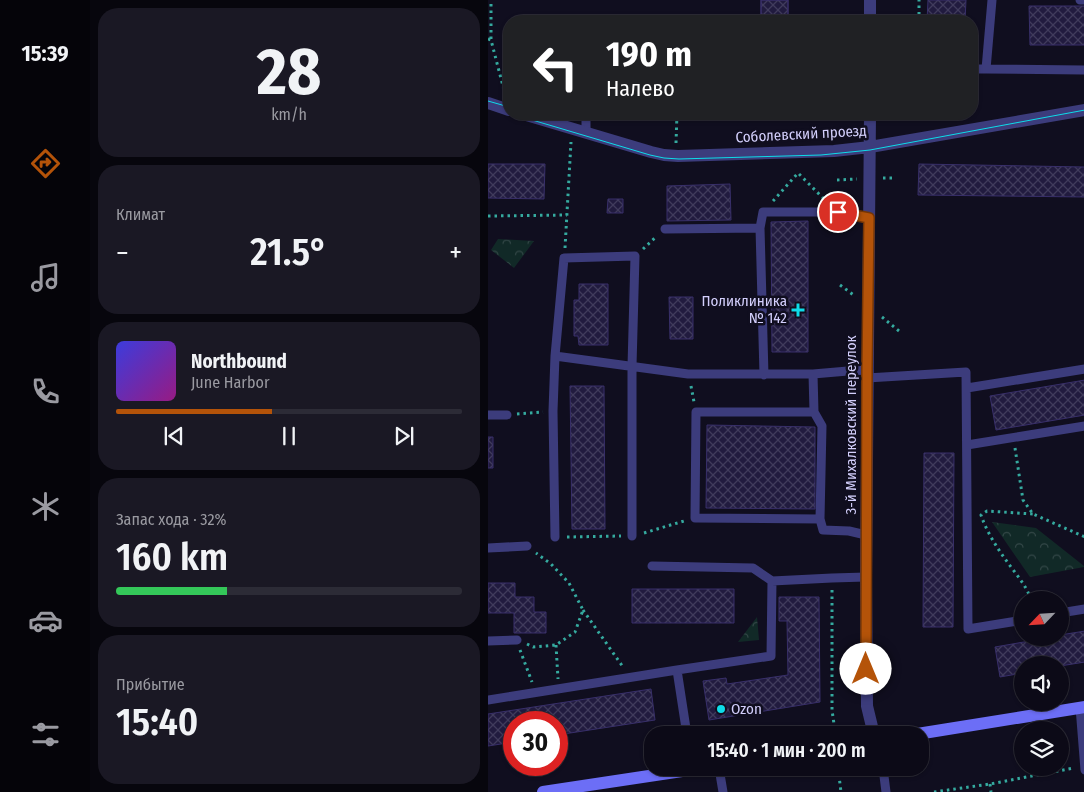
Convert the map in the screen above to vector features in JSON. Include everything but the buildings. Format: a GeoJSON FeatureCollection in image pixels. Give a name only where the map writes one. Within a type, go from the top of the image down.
{"type":"FeatureCollection","features":[{"type":"Feature","properties":{"kind":"street"},"geometry":{"type":"LineString","coordinates":[[870,0],[870,15]]}},
{"type":"Feature","properties":{"kind":"street"},"geometry":{"type":"LineString","coordinates":[[488,103],[503,108]]}},
{"type":"Feature","properties":{"kind":"street","name":"Соболевский проезд"},"geometry":{"type":"LineString","coordinates":[[544,120],[651,152],[675,156],[834,151],[870,147],[1084,110]]}},
{"type":"Feature","properties":{"kind":"street","name":"3-й Михалковский переулок"},"geometry":{"type":"LineString","coordinates":[[870,120],[866,577],[867,706],[872,726]]}},
{"type":"Feature","properties":{"kind":"street"},"geometry":{"type":"LineString","coordinates":[[929,732],[1082,707]]}},
{"type":"Feature","properties":{"kind":"street"},"geometry":{"type":"LineString","coordinates":[[543,792],[645,776]]}},
{"type":"Feature","properties":{"kind":"lane"},"geometry":{"type":"LineString","coordinates":[[986,69],[992,0]]}},
{"type":"Feature","properties":{"kind":"lane"},"geometry":{"type":"LineString","coordinates":[[978,69],[1084,70]]}},
{"type":"Feature","properties":{"kind":"lane"},"geometry":{"type":"LineString","coordinates":[[586,120],[586,133]]}},
{"type":"Feature","properties":{"kind":"lane"},"geometry":{"type":"LineString","coordinates":[[764,374],[760,228],[763,212],[838,212],[869,218]]}},
{"type":"Feature","properties":{"kind":"lane"},"geometry":{"type":"LineString","coordinates":[[665,229],[760,228]]}},
{"type":"Feature","properties":{"kind":"lane"},"geometry":{"type":"LineString","coordinates":[[555,537],[555,356],[564,258],[635,256],[632,366],[632,536]]}},
{"type":"Feature","properties":{"kind":"lane"},"geometry":{"type":"LineString","coordinates":[[555,356],[688,374],[813,374],[848,371],[867,374],[966,372],[968,629],[1014,621]]}},
{"type":"Feature","properties":{"kind":"lane"},"geometry":{"type":"LineString","coordinates":[[967,388],[1084,369]]}},
{"type":"Feature","properties":{"kind":"lane"},"geometry":{"type":"LineString","coordinates":[[813,374],[814,412],[822,426],[820,519],[823,530],[849,531],[866,535]]}},
{"type":"Feature","properties":{"kind":"lane"},"geometry":{"type":"LineString","coordinates":[[814,412],[696,412],[696,518],[820,519]]}},
{"type":"Feature","properties":{"kind":"lane"},"geometry":{"type":"LineString","coordinates":[[488,415],[507,415]]}},
{"type":"Feature","properties":{"kind":"lane"},"geometry":{"type":"LineString","coordinates":[[967,445],[1084,426]]}},
{"type":"Feature","properties":{"kind":"lane"},"geometry":{"type":"LineString","coordinates":[[488,548],[528,546]]}},
{"type":"Feature","properties":{"kind":"lane"},"geometry":{"type":"LineString","coordinates":[[652,566],[753,568],[772,581],[866,577]]}},
{"type":"Feature","properties":{"kind":"lane"},"geometry":{"type":"LineString","coordinates":[[488,700],[771,656],[772,581]]}},
{"type":"Feature","properties":{"kind":"lane"},"geometry":{"type":"LineString","coordinates":[[1069,612],[1084,609]]}},
{"type":"Feature","properties":{"kind":"lane"},"geometry":{"type":"LineString","coordinates":[[488,641],[517,640]]}},
{"type":"Feature","properties":{"kind":"lane"},"geometry":{"type":"LineString","coordinates":[[677,670],[686,726]]}},
{"type":"Feature","properties":{"kind":"lane"},"geometry":{"type":"LineString","coordinates":[[1082,707],[1084,770]]}},
{"type":"Feature","properties":{"kind":"lane"},"geometry":{"type":"LineString","coordinates":[[720,776],[723,792]]}},
{"type":"Feature","properties":{"kind":"lane"},"geometry":{"type":"LineString","coordinates":[[884,776],[886,792]]}},
{"type":"Feature","properties":{"kind":"path"},"geometry":{"type":"LineString","coordinates":[[491,0],[489,39],[503,91]]}},
{"type":"Feature","properties":{"kind":"path"},"geometry":{"type":"LineString","coordinates":[[919,15],[920,0]]}},
{"type":"Feature","properties":{"kind":"path"},"geometry":{"type":"LineString","coordinates":[[675,156],[676,120]]}},
{"type":"Feature","properties":{"kind":"path"},"geometry":{"type":"LineString","coordinates":[[564,258],[571,128]]}},
{"type":"Feature","properties":{"kind":"path"},"geometry":{"type":"LineString","coordinates":[[763,212],[798,173],[838,212]]}},
{"type":"Feature","properties":{"kind":"path"},"geometry":{"type":"LineString","coordinates":[[488,216],[567,215]]}},
{"type":"Feature","properties":{"kind":"path"},"geometry":{"type":"LineString","coordinates":[[635,256],[665,229]]}},
{"type":"Feature","properties":{"kind":"path"},"geometry":{"type":"LineString","coordinates":[[688,374],[696,412]]}},
{"type":"Feature","properties":{"kind":"path"},"geometry":{"type":"LineString","coordinates":[[507,415],[554,411]]}},
{"type":"Feature","properties":{"kind":"path"},"geometry":{"type":"LineString","coordinates":[[1014,438],[1023,500],[1032,514]]}},
{"type":"Feature","properties":{"kind":"path"},"geometry":{"type":"LineString","coordinates":[[1028,591],[984,525],[981,515],[987,511],[1032,514],[1084,537]]}},
{"type":"Feature","properties":{"kind":"path"},"geometry":{"type":"LineString","coordinates":[[555,537],[632,536],[696,518]]}},
{"type":"Feature","properties":{"kind":"path"},"geometry":{"type":"LineString","coordinates":[[528,546],[551,564],[569,583],[583,610],[630,678]]}},
{"type":"Feature","properties":{"kind":"path"},"geometry":{"type":"LineString","coordinates":[[832,578],[834,726]]}},
{"type":"Feature","properties":{"kind":"path"},"geometry":{"type":"LineString","coordinates":[[517,640],[533,646],[556,644],[574,632],[583,610]]}},
{"type":"Feature","properties":{"kind":"path"},"geometry":{"type":"LineString","coordinates":[[517,640],[536,693]]}},
{"type":"Feature","properties":{"kind":"path"},"geometry":{"type":"LineString","coordinates":[[556,644],[558,689]]}},
{"type":"Feature","properties":{"kind":"path"},"geometry":{"type":"LineString","coordinates":[[934,792],[990,784],[1084,766]]}},
{"type":"Feature","properties":{"kind":"path"},"geometry":{"type":"LineString","coordinates":[[839,776],[841,792]]}},
{"type":"Feature","properties":{"kind":"path"},"geometry":{"type":"LineString","coordinates":[[990,784],[991,792]]}},
{"type":"Feature","properties":{"kind":"green space"},"geometry":{"type":"Polygon","coordinates":[[[498,239],[534,241],[514,268],[491,250],[498,239]]]}},
{"type":"Feature","properties":{"kind":"green space"},"geometry":{"type":"Polygon","coordinates":[[[992,522],[1036,528],[1084,567],[1030,577],[992,522]]]}},
{"type":"Feature","properties":{"kind":"green space"},"geometry":{"type":"Polygon","coordinates":[[[757,617],[759,640],[738,642],[757,617]]]}},
{"type":"Feature","properties":{"kind":"tram line"},"geometry":{"type":"LineString","coordinates":[[488,101],[503,105]]}},
{"type":"Feature","properties":{"kind":"tram line"},"geometry":{"type":"LineString","coordinates":[[532,120],[650,155],[679,159],[821,155],[870,150],[1085,110]]}},
{"type":"Feature","properties":{"kind":"place","name":"Поликлиника № 142"},"geometry":{"type":"Point","coordinates":[798,310]}},
{"type":"Feature","properties":{"kind":"place","name":"Ozon"},"geometry":{"type":"Point","coordinates":[721,709]}},
{"type":"Feature","properties":{"kind":"route"},"geometry":{"type":"LineString","coordinates":[[838,212],[869,218],[866,669]]}}]}
